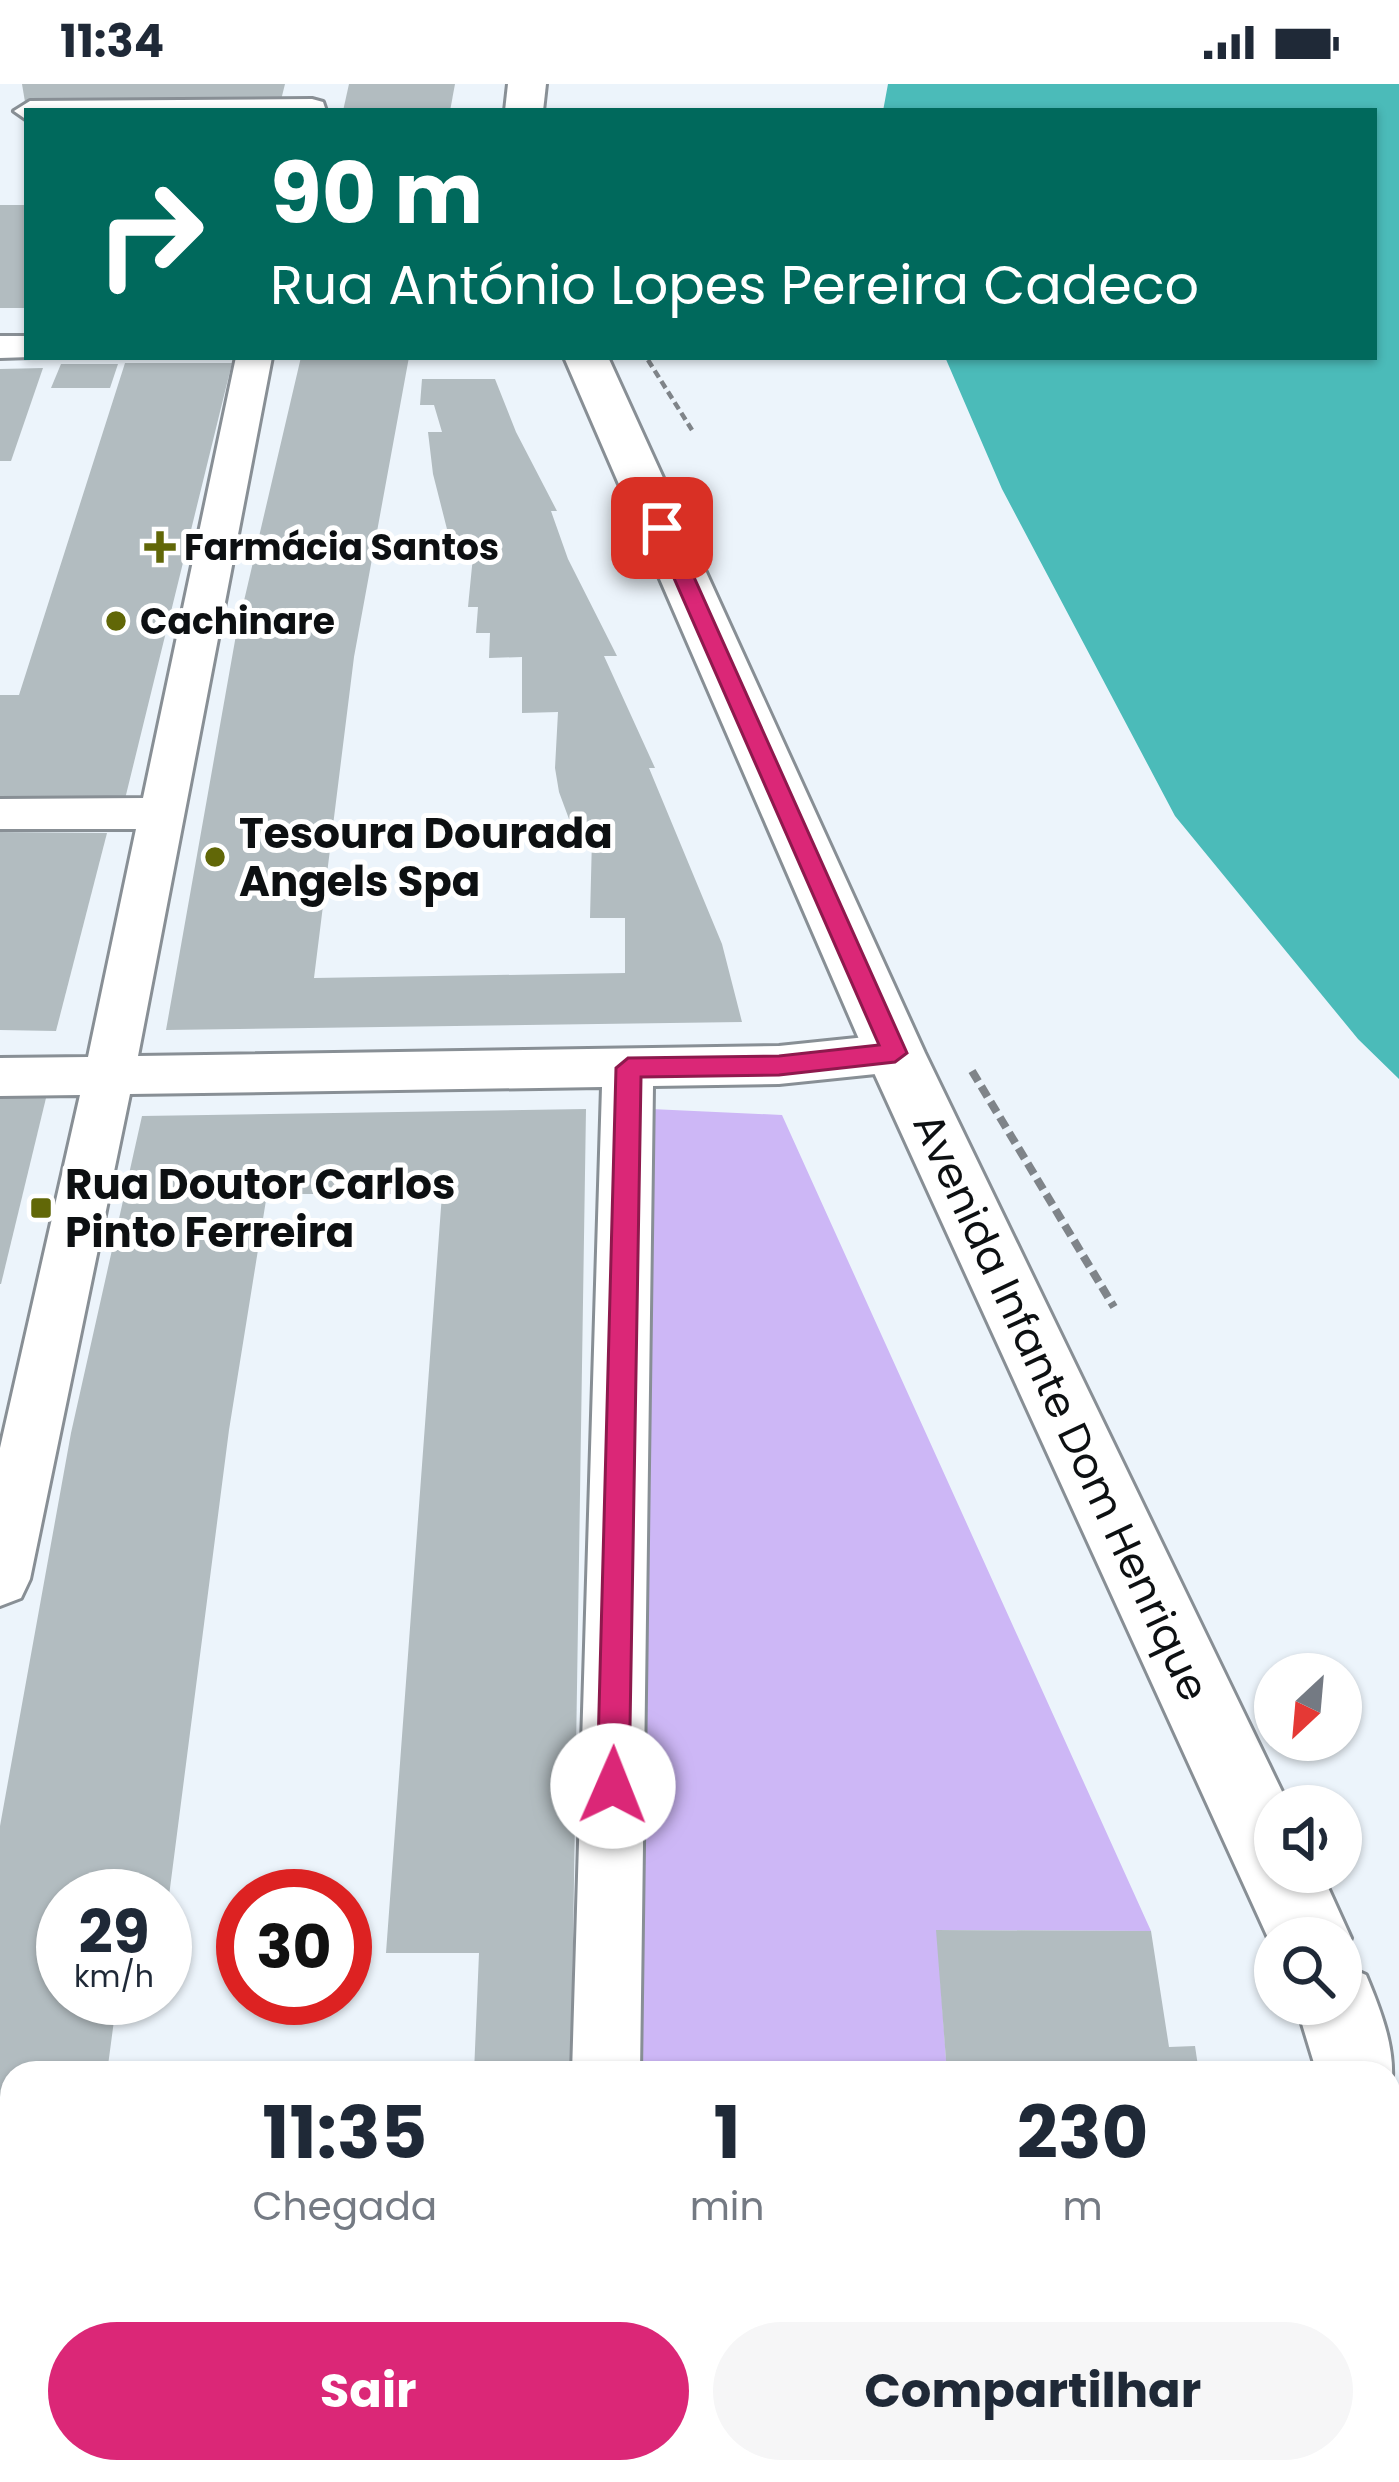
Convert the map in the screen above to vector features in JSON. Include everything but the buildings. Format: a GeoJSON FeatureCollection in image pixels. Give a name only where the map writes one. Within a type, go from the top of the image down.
{"type":"FeatureCollection","features":[{"type":"Feature","properties":{"kind":"main road","name":"Avenida Infante Dom Henrique"},"geometry":{"type":"LineString","coordinates":[[587,360],[895,1053],[1254,1818]]}},
{"type":"Feature","properties":{"kind":"main road"},"geometry":{"type":"LineString","coordinates":[[1344,2025],[1355,2061]]}},
{"type":"Feature","properties":{"kind":"street"},"geometry":{"type":"LineString","coordinates":[[0,1579],[164,813],[253,360]]}},
{"type":"Feature","properties":{"kind":"street"},"geometry":{"type":"LineString","coordinates":[[0,814],[164,813]]}},
{"type":"Feature","properties":{"kind":"street"},"geometry":{"type":"LineString","coordinates":[[0,1077],[779,1065],[895,1053]]}},
{"type":"Feature","properties":{"kind":"street"},"geometry":{"type":"LineString","coordinates":[[606,2061],[628,1068]]}},
{"type":"Feature","properties":{"kind":"path"},"geometry":{"type":"LineString","coordinates":[[648,360],[692,430]]}},
{"type":"Feature","properties":{"kind":"path"},"geometry":{"type":"LineString","coordinates":[[967,1063],[1114,1307]]}},
{"type":"Feature","properties":{"kind":"shaded area"},"geometry":{"type":"Polygon","coordinates":[[[651,1109],[782,1115],[1151,1931],[937,1930],[946,2061],[639,2061],[651,1109]]]}},
{"type":"Feature","properties":{"kind":"water"},"geometry":{"type":"Polygon","coordinates":[[[888,84],[1399,84],[1399,1079],[1358,1039],[1175,816],[1002,489],[946,360],[1377,360],[1377,108],[884,108],[888,84]]]}},
{"type":"Feature","properties":{"kind":"place","name":"Farmácia Santos"},"geometry":{"type":"Point","coordinates":[160,547]}},
{"type":"Feature","properties":{"kind":"place","name":"Cachinare"},"geometry":{"type":"Point","coordinates":[116,621]}},
{"type":"Feature","properties":{"kind":"place","name":"Tesoura Dourada Angels Spa"},"geometry":{"type":"Point","coordinates":[215,857]}},
{"type":"Feature","properties":{"kind":"place","name":"Rua Doutor Carlos Pinto Ferreira"},"geometry":{"type":"Point","coordinates":[41,1208]}},
{"type":"Feature","properties":{"kind":"route"},"geometry":{"type":"LineString","coordinates":[[613,1786],[628,1068],[779,1065],[895,1053],[662,528]]}}]}
